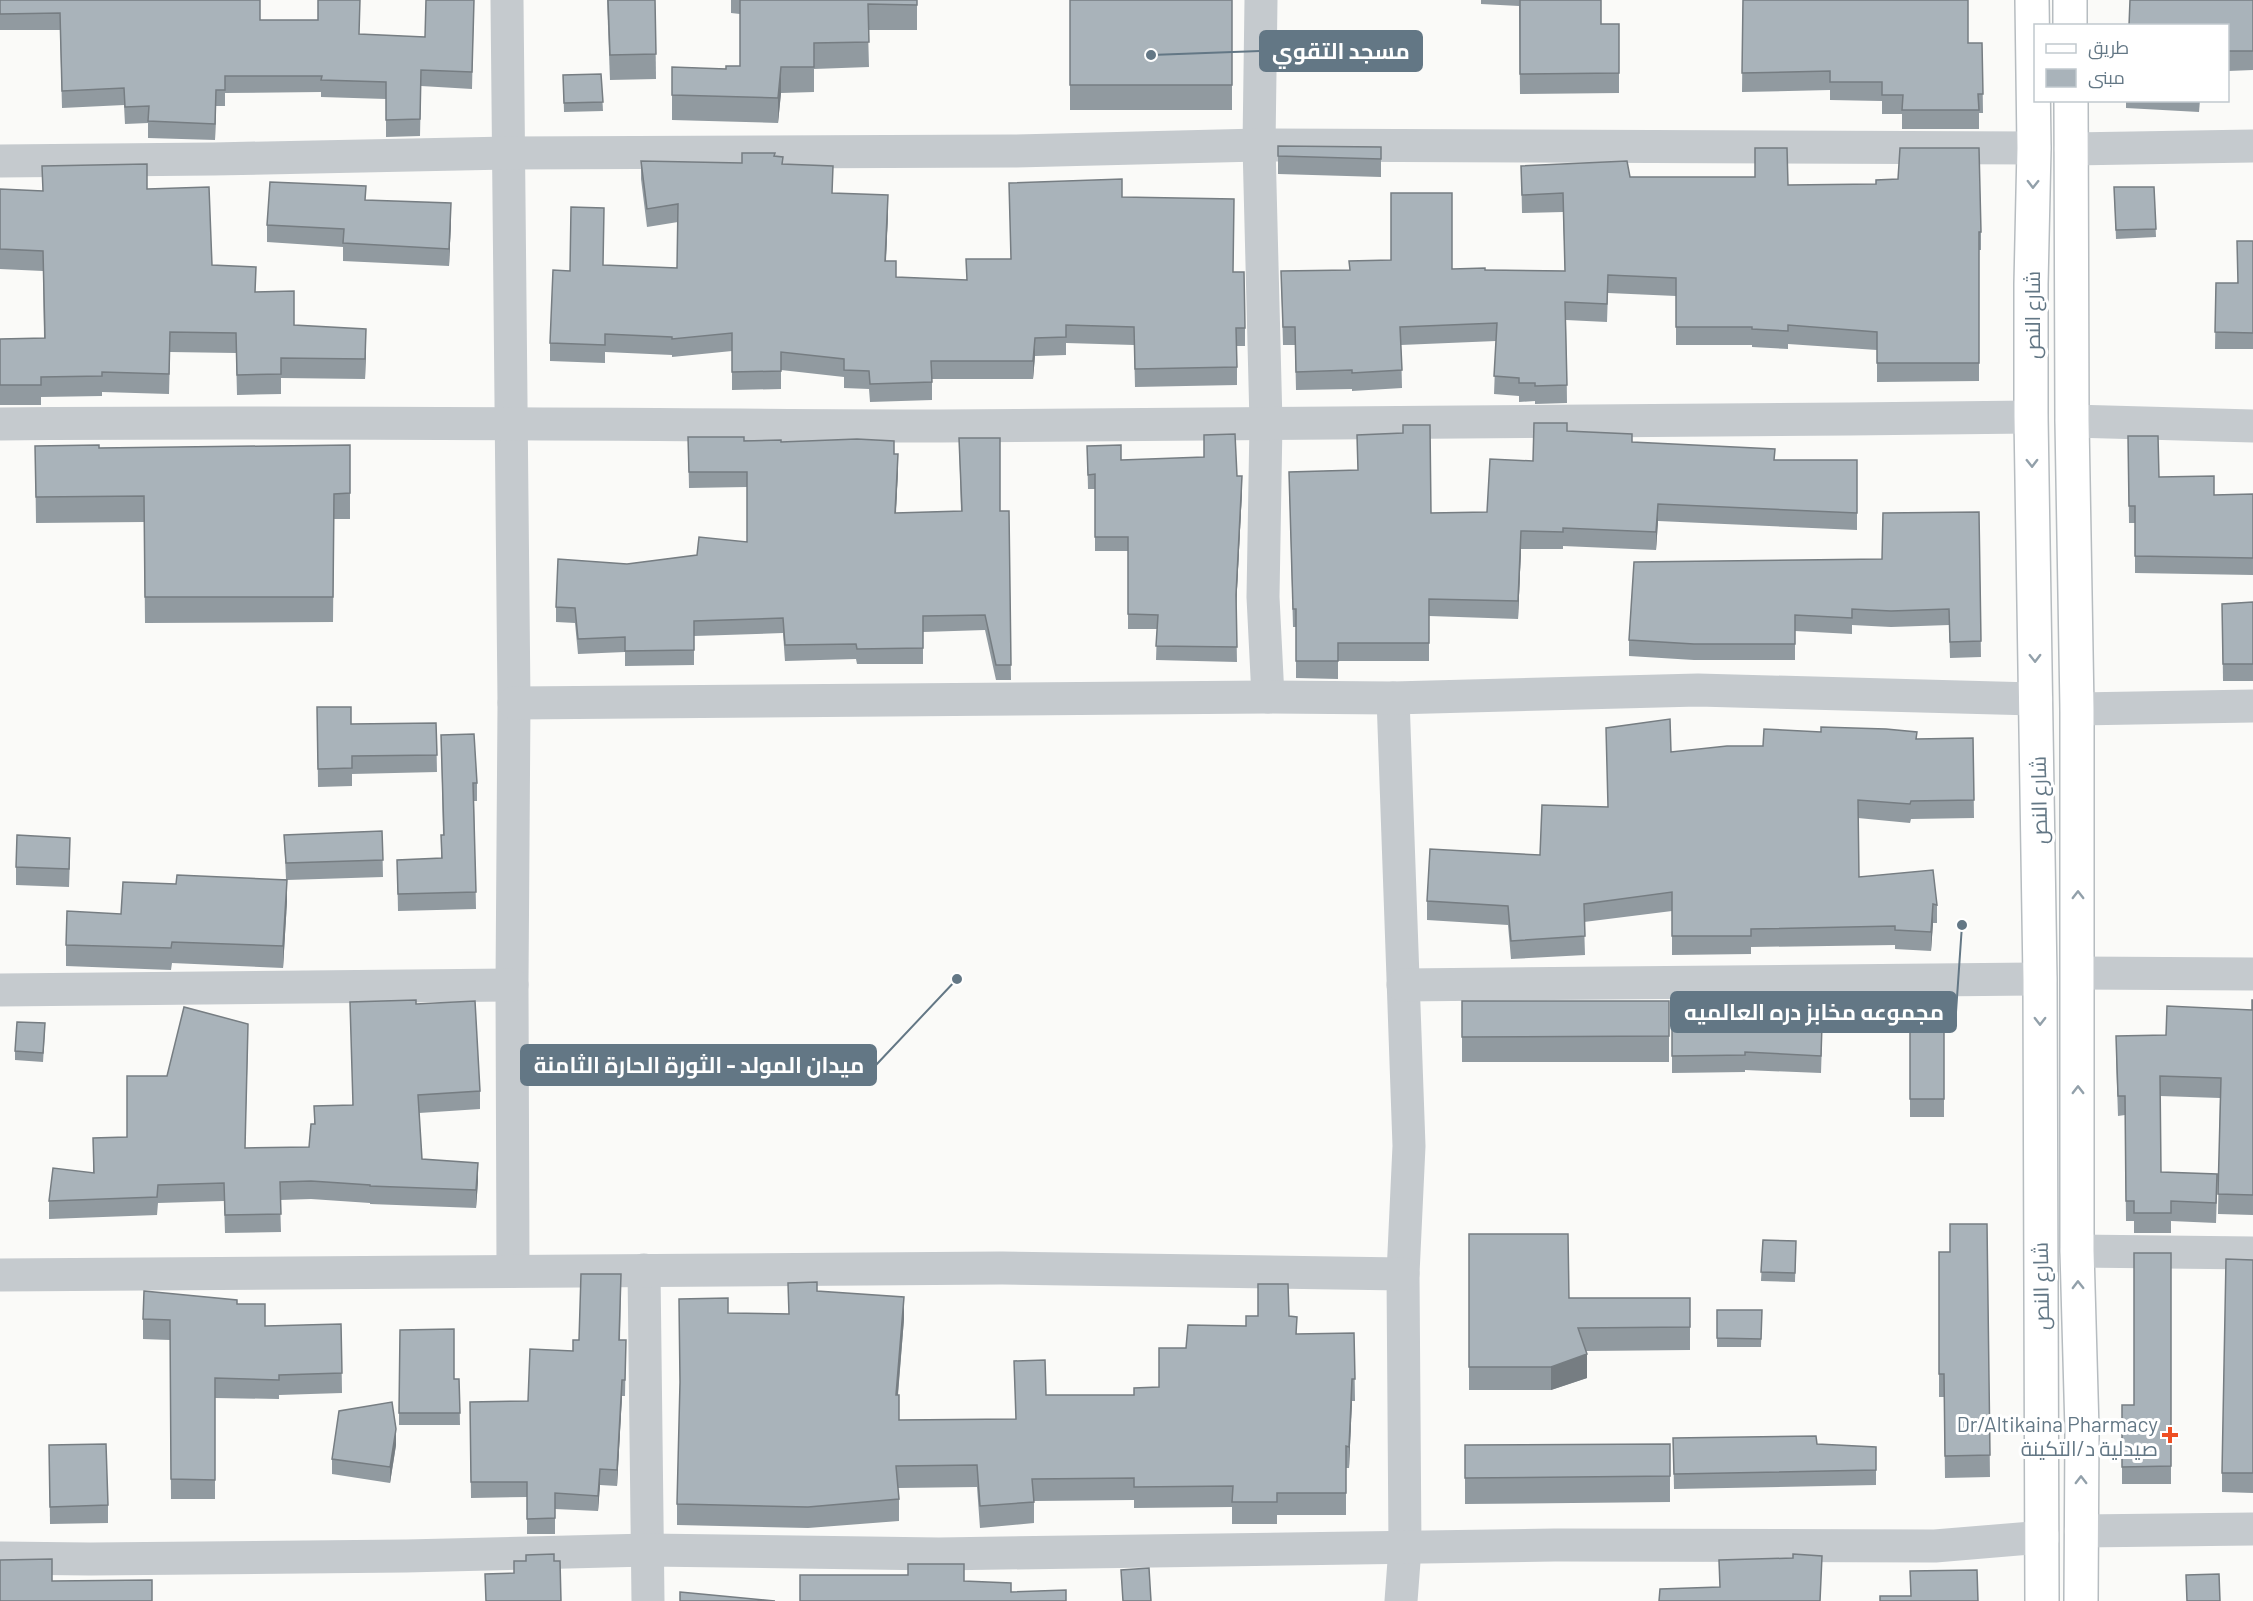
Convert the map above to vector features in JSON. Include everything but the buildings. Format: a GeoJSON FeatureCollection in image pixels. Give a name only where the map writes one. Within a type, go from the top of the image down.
{"type":"FeatureCollection","features":[{"type":"Feature","properties":{"kind":"main road","name":"شارع النص"},"geometry":{"type":"LineString","coordinates":[[2032,0],[2034,148],[2031,417],[2040,979],[2042,1601]]}},
{"type":"Feature","properties":{"kind":"main road"},"geometry":{"type":"LineString","coordinates":[[2070,0],[2070,24]]}},
{"type":"Feature","properties":{"kind":"main road","name":"شارع النص"},"geometry":{"type":"LineString","coordinates":[[2071,102],[2072,421],[2077,709],[2077,1251],[2082,1430],[2080,1601]]}},
{"type":"Feature","properties":{"kind":"street"},"geometry":{"type":"LineString","coordinates":[[507,0],[514,703],[513,1271]]}},
{"type":"Feature","properties":{"kind":"street"},"geometry":{"type":"LineString","coordinates":[[1261,0],[1259,145],[1266,423],[1263,597],[1268,697]]}},
{"type":"Feature","properties":{"kind":"street"},"geometry":{"type":"LineString","coordinates":[[0,161],[507,153],[1013,151],[1259,145],[2034,148]]}},
{"type":"Feature","properties":{"kind":"street"},"geometry":{"type":"LineString","coordinates":[[2071,149],[2253,146]]}},
{"type":"Feature","properties":{"kind":"street"},"geometry":{"type":"LineString","coordinates":[[0,424],[510,423],[953,426],[2031,417]]}},
{"type":"Feature","properties":{"kind":"street"},"geometry":{"type":"LineString","coordinates":[[2072,421],[2253,426]]}},
{"type":"Feature","properties":{"kind":"street"},"geometry":{"type":"LineString","coordinates":[[514,703],[1393,698],[1698,690],[2036,699]]}},
{"type":"Feature","properties":{"kind":"street"},"geometry":{"type":"LineString","coordinates":[[1393,698],[1409,1146],[1403,1274],[1405,1548],[1401,1601]]}},
{"type":"Feature","properties":{"kind":"street"},"geometry":{"type":"LineString","coordinates":[[2077,709],[2253,706]]}},
{"type":"Feature","properties":{"kind":"street"},"geometry":{"type":"LineString","coordinates":[[2078,973],[2253,974]]}},
{"type":"Feature","properties":{"kind":"street"},"geometry":{"type":"LineString","coordinates":[[1403,985],[2040,979]]}},
{"type":"Feature","properties":{"kind":"street"},"geometry":{"type":"LineString","coordinates":[[0,990],[512,986]]}},
{"type":"Feature","properties":{"kind":"street"},"geometry":{"type":"LineString","coordinates":[[2077,1251],[2253,1253]]}},
{"type":"Feature","properties":{"kind":"street"},"geometry":{"type":"LineString","coordinates":[[0,1275],[1002,1268],[1403,1274]]}},
{"type":"Feature","properties":{"kind":"street"},"geometry":{"type":"LineString","coordinates":[[644,1270],[648,1601]]}},
{"type":"Feature","properties":{"kind":"street"},"geometry":{"type":"LineString","coordinates":[[2081,1531],[2253,1529]]}},
{"type":"Feature","properties":{"kind":"street"},"geometry":{"type":"LineString","coordinates":[[0,1558],[383,1556],[648,1550],[939,1554],[1555,1545],[1935,1546],[2043,1537]]}},
{"type":"Feature","properties":{"kind":"place","name":"مسجد التقوي"},"geometry":{"type":"Point","coordinates":[1151,55]}},
{"type":"Feature","properties":{"kind":"place","name":"مجموعه مخابز دره العالميه"},"geometry":{"type":"Point","coordinates":[1962,925]}},
{"type":"Feature","properties":{"kind":"place","name":"ميدان المولد - الثورة الحارة الثامنة"},"geometry":{"type":"Point","coordinates":[957,979]}},
{"type":"Feature","properties":{"kind":"place","name":"Dr/Altikaina Pharmacy صيدلية د/التكينة"},"geometry":{"type":"Point","coordinates":[2170,1435]}}]}
